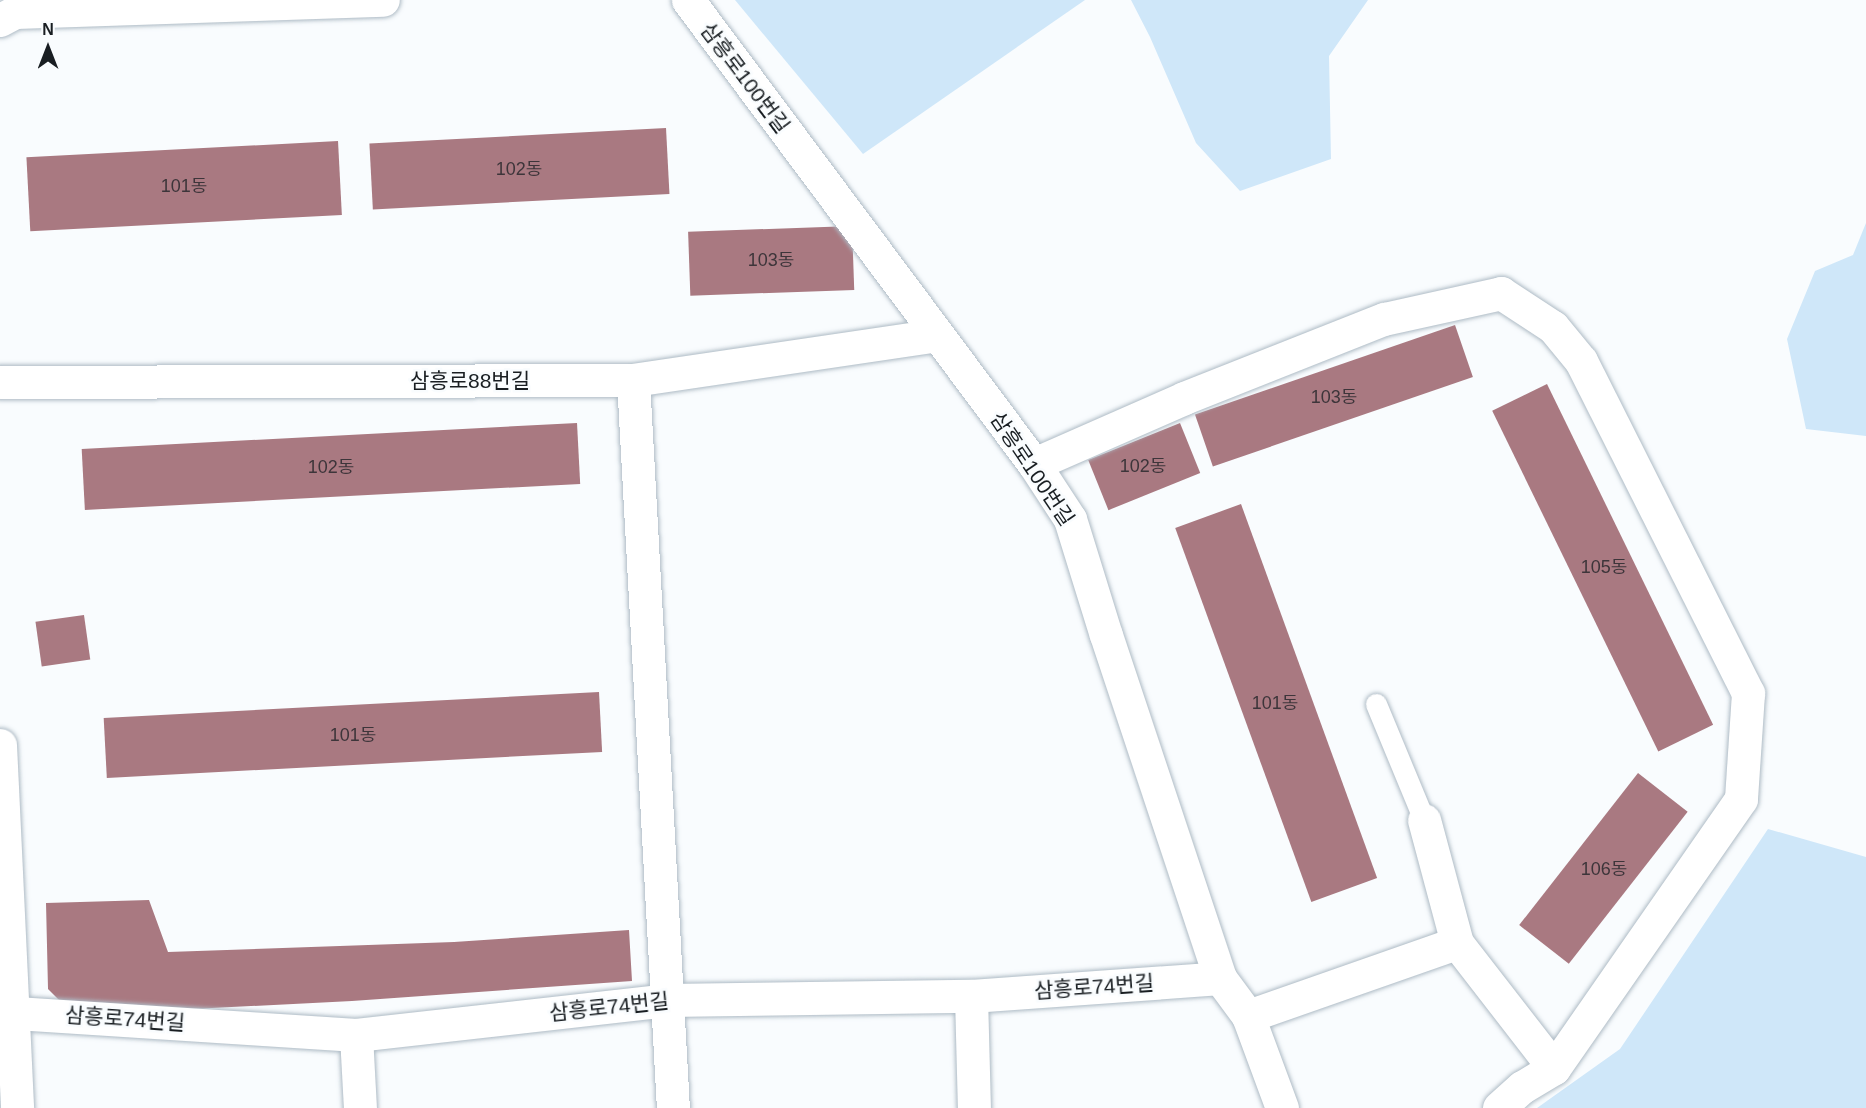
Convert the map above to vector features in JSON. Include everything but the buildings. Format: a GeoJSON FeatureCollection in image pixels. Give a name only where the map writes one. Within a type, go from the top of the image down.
{"type":"FeatureCollection","features":[{"type":"Feature","properties":{"kind":"street"},"geometry":{"type":"LineString","coordinates":[[0,20],[15,12],[383,0]]}},
{"type":"Feature","properties":{"kind":"street","name":"삼흥로100번길"},"geometry":{"type":"LineString","coordinates":[[688,0],[1034,464],[1070,519],[1106,636],[1220,978],[1248,1016],[1282,1108]]}},
{"type":"Feature","properties":{"kind":"street"},"geometry":{"type":"LineString","coordinates":[[1034,464],[1184,398],[1384,319],[1501,293],[1553,327],[1581,361],[1748,693],[1742,799],[1554,1068],[1522,1087],[1499,1108]]}},
{"type":"Feature","properties":{"kind":"street","name":"삼흥로88번길"},"geometry":{"type":"LineString","coordinates":[[0,382],[633,380],[936,334]]}},
{"type":"Feature","properties":{"kind":"street"},"geometry":{"type":"LineString","coordinates":[[633,380],[673,1108]]}},
{"type":"Feature","properties":{"kind":"street"},"geometry":{"type":"LineString","coordinates":[[0,745],[6,1011],[16,1108]]}},
{"type":"Feature","properties":{"kind":"street"},"geometry":{"type":"LineString","coordinates":[[1424,820],[1457,943],[1554,1068]]}},
{"type":"Feature","properties":{"kind":"street"},"geometry":{"type":"LineString","coordinates":[[1248,1016],[1457,943]]}},
{"type":"Feature","properties":{"kind":"street","name":"삼흥로74번길"},"geometry":{"type":"LineString","coordinates":[[6,1011],[356,1035],[667,1000],[971,996],[1220,978]]}},
{"type":"Feature","properties":{"kind":"street"},"geometry":{"type":"LineString","coordinates":[[971,996],[974,1108]]}},
{"type":"Feature","properties":{"kind":"street"},"geometry":{"type":"LineString","coordinates":[[356,1035],[360,1108]]}},
{"type":"Feature","properties":{"kind":"lane"},"geometry":{"type":"LineString","coordinates":[[1376,704],[1424,820]]}},
{"type":"Feature","properties":{"kind":"shaded area"},"geometry":{"type":"Polygon","coordinates":[[[735,0],[1085,0],[863,154],[735,0]]]}},
{"type":"Feature","properties":{"kind":"shaded area"},"geometry":{"type":"Polygon","coordinates":[[[1131,0],[1368,0],[1329,56],[1331,159],[1240,191],[1196,143],[1150,37],[1131,0]]]}},
{"type":"Feature","properties":{"kind":"shaded area"},"geometry":{"type":"Polygon","coordinates":[[[1866,223],[1866,436],[1806,429],[1787,339],[1815,271],[1853,255],[1866,223]]]}},
{"type":"Feature","properties":{"kind":"shaded area"},"geometry":{"type":"Polygon","coordinates":[[[1768,829],[1866,857],[1866,1108],[1537,1108],[1620,1049],[1768,829]]]}}]}
